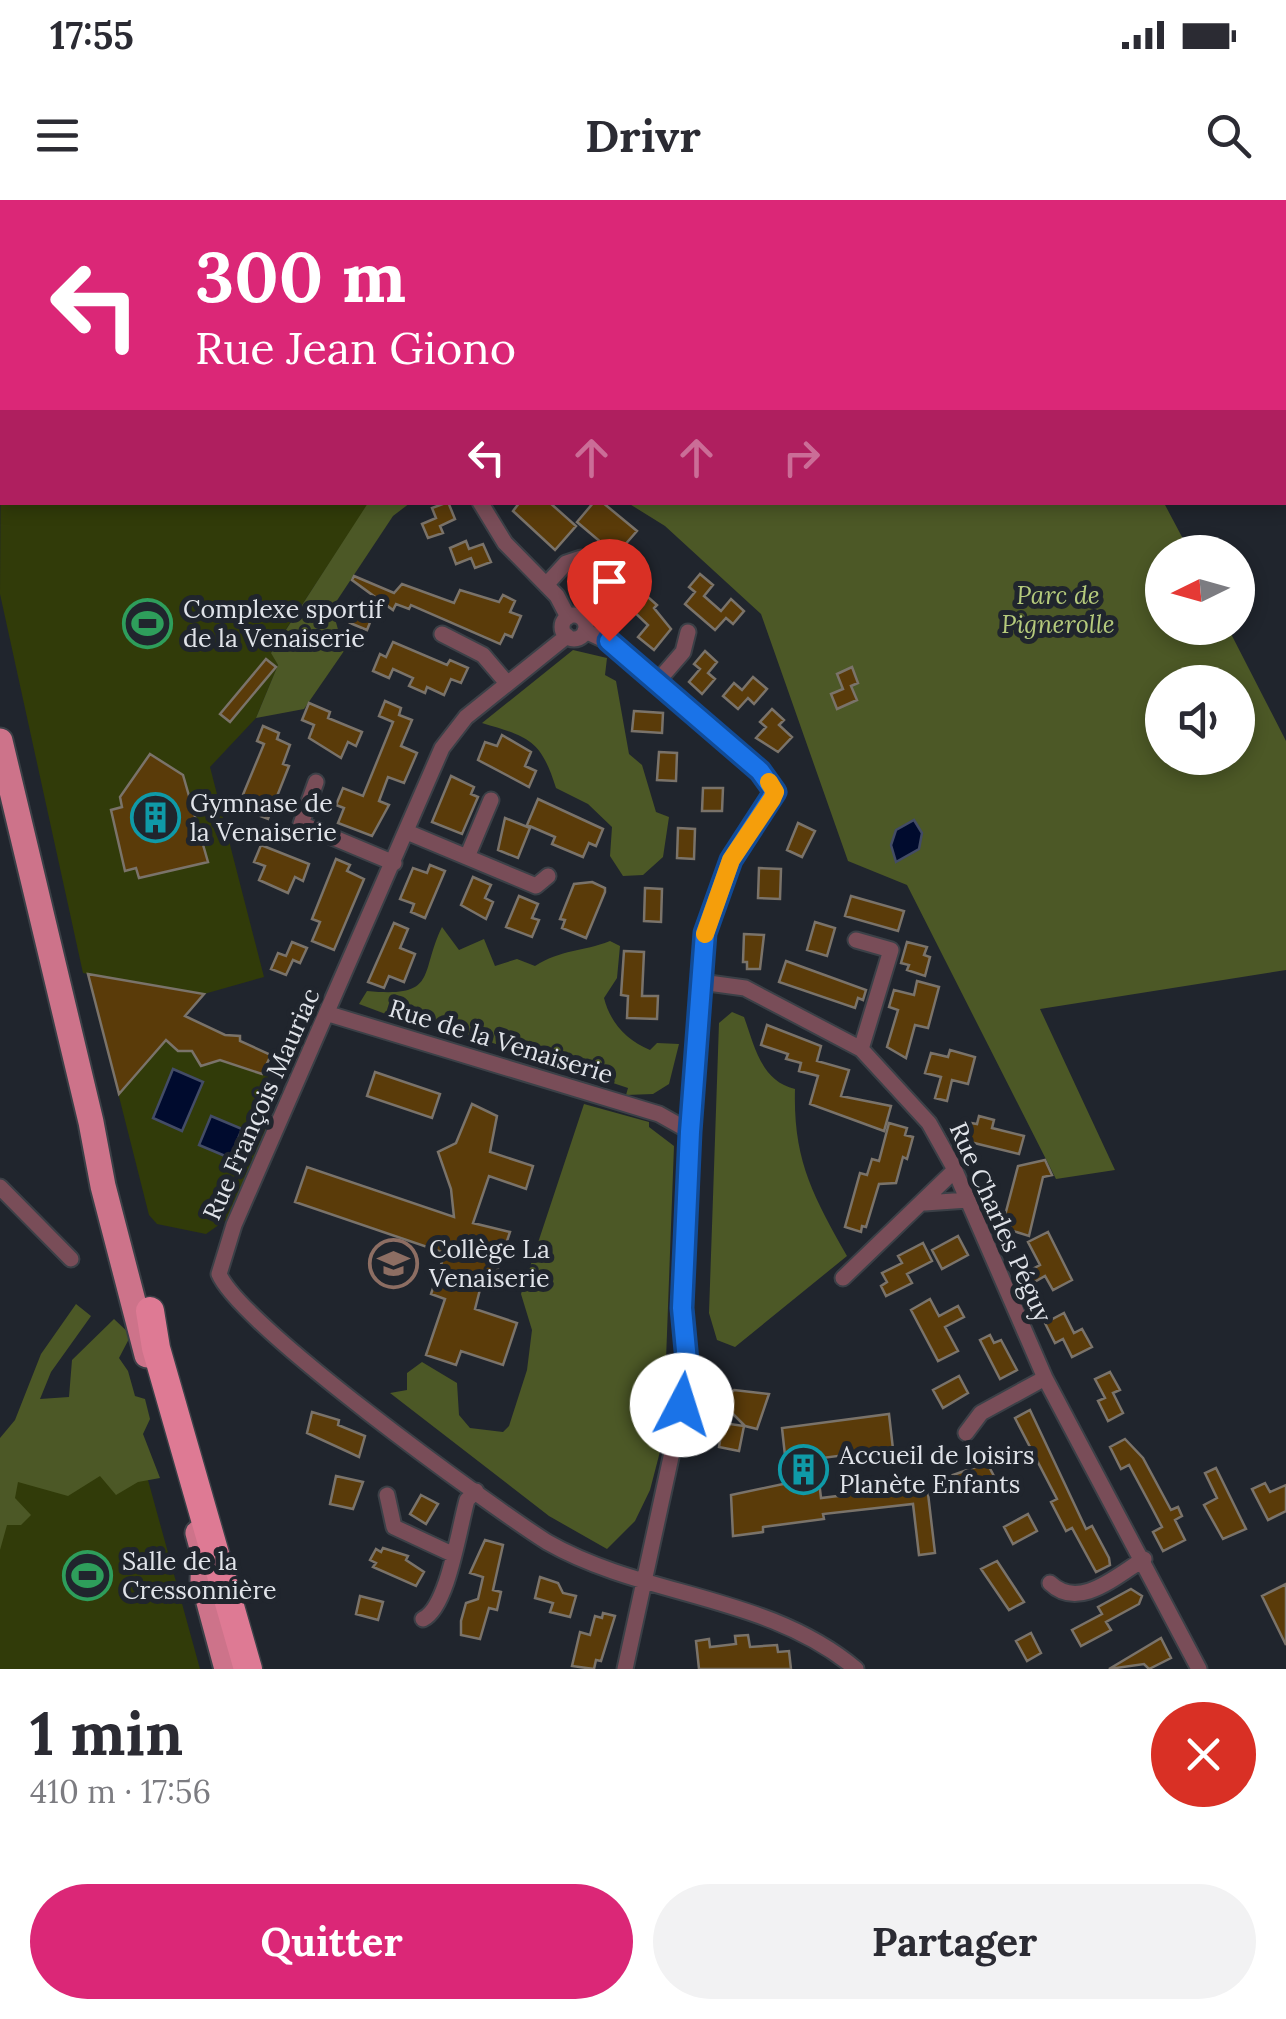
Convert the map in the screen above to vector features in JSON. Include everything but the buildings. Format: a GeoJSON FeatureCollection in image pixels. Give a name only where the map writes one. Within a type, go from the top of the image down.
{"type":"FeatureCollection","features":[{"type":"Feature","properties":{"kind":"highway"},"geometry":{"type":"LineString","coordinates":[[150,1311],[156,1348],[248,1669]]}},
{"type":"Feature","properties":{"kind":"highway"},"geometry":{"type":"LineString","coordinates":[[204,1555],[236,1669]]}},
{"type":"Feature","properties":{"kind":"main road"},"geometry":{"type":"LineString","coordinates":[[0,741],[92,1122],[261,1669]]}},
{"type":"Feature","properties":{"kind":"main road"},"geometry":{"type":"LineString","coordinates":[[92,1122],[103,1186],[139,1328],[204,1555],[203,1580],[226,1669]]}},
{"type":"Feature","properties":{"kind":"street"},"geometry":{"type":"LineString","coordinates":[[482,505],[516,557],[546,585],[568,617]]}},
{"type":"Feature","properties":{"kind":"street"},"geometry":{"type":"LineString","coordinates":[[546,585],[566,563],[582,558]]}},
{"type":"Feature","properties":{"kind":"street"},"geometry":{"type":"LineString","coordinates":[[568,617],[582,618],[585,631]]}},
{"type":"Feature","properties":{"kind":"street"},"geometry":{"type":"LineString","coordinates":[[568,617],[563,626],[568,636],[577,638],[585,631]]}},
{"type":"Feature","properties":{"kind":"street"},"geometry":{"type":"LineString","coordinates":[[585,631],[609,641],[658,682],[760,771],[775,792],[718,889],[705,933],[682,1308],[686,1388],[625,1669]]}},
{"type":"Feature","properties":{"kind":"street"},"geometry":{"type":"LineString","coordinates":[[658,682],[684,652],[688,632]]}},
{"type":"Feature","properties":{"kind":"street"},"geometry":{"type":"LineString","coordinates":[[442,634],[483,655],[507,683]]}},
{"type":"Feature","properties":{"kind":"street","name":"Rue François Mauriac"},"geometry":{"type":"LineString","coordinates":[[568,636],[466,716],[442,748],[220,1261],[224,1288],[289,1346],[476,1492],[578,1560],[644,1584],[754,1612],[814,1640],[856,1669]]}},
{"type":"Feature","properties":{"kind":"street"},"geometry":{"type":"LineString","coordinates":[[316,782],[301,824],[394,863]]}},
{"type":"Feature","properties":{"kind":"street"},"geometry":{"type":"LineString","coordinates":[[468,857],[491,800]]}},
{"type":"Feature","properties":{"kind":"street"},"geometry":{"type":"LineString","coordinates":[[407,832],[536,886],[548,876]]}},
{"type":"Feature","properties":{"kind":"street"},"geometry":{"type":"LineString","coordinates":[[856,940],[890,950],[860,1048]]}},
{"type":"Feature","properties":{"kind":"street","name":"Rue Charles Péguy"},"geometry":{"type":"LineString","coordinates":[[701,982],[745,988],[860,1048],[908,1096],[939,1138],[1045,1378],[1199,1669]]}},
{"type":"Feature","properties":{"kind":"street","name":"Rue de la Venaiserie"},"geometry":{"type":"LineString","coordinates":[[329,1014],[659,1114],[690,1132]]}},
{"type":"Feature","properties":{"kind":"street"},"geometry":{"type":"LineString","coordinates":[[659,1114],[693,1102]]}},
{"type":"Feature","properties":{"kind":"street"},"geometry":{"type":"LineString","coordinates":[[843,1278],[955,1170]]}},
{"type":"Feature","properties":{"kind":"street"},"geometry":{"type":"LineString","coordinates":[[0,1187],[70,1259]]}},
{"type":"Feature","properties":{"kind":"street"},"geometry":{"type":"LineString","coordinates":[[924,1203],[968,1200]]}},
{"type":"Feature","properties":{"kind":"street"},"geometry":{"type":"LineString","coordinates":[[966,1434],[981,1413],[1045,1378]]}},
{"type":"Feature","properties":{"kind":"street"},"geometry":{"type":"LineString","coordinates":[[424,1619],[432,1615],[443,1596],[467,1500],[476,1492]]}},
{"type":"Feature","properties":{"kind":"street"},"geometry":{"type":"LineString","coordinates":[[387,1495],[394,1527],[452,1554]]}},
{"type":"Feature","properties":{"kind":"street"},"geometry":{"type":"LineString","coordinates":[[1050,1584],[1064,1595],[1078,1596],[1144,1559]]}},
{"type":"Feature","properties":{"kind":"green space","name":"Complexe sportif de la Venaiserie"},"geometry":{"type":"Polygon","coordinates":[[[1,505],[368,505],[271,652],[278,665],[256,718],[210,767],[264,977],[204,994],[186,1016],[225,1035],[240,1036],[240,1041],[271,1055],[265,1067],[271,1070],[253,1111],[271,1119],[230,1217],[206,1234],[157,1224],[149,1215],[88,974],[83,973],[0,594],[1,505]]]}},
{"type":"Feature","properties":{"kind":"green space"},"geometry":{"type":"Polygon","coordinates":[[[367,505],[407,505],[393,516],[332,608],[344,651],[304,709],[256,718],[278,665],[271,653],[367,505]]]}},
{"type":"Feature","properties":{"kind":"green space","name":"Parc de Pignerolle"},"geometry":{"type":"Polygon","coordinates":[[[631,505],[1165,505],[1181,535],[1145,535],[1145,645],[1237,645],[1247,665],[1145,665],[1145,775],[1255,775],[1255,681],[1286,741],[1286,970],[1040,1009],[1115,1170],[1056,1179],[907,885],[848,861],[761,614],[665,526],[631,505]]]}},
{"type":"Feature","properties":{"kind":"green space"},"geometry":{"type":"Polygon","coordinates":[[[573,650],[607,658],[605,675],[616,681],[629,754],[642,765],[656,812],[669,817],[663,857],[643,875],[623,876],[610,856],[612,827],[588,804],[556,788],[545,760],[531,743],[482,723],[573,650]]]}},
{"type":"Feature","properties":{"kind":"green space"},"geometry":{"type":"Polygon","coordinates":[[[442,927],[459,950],[484,939],[495,966],[517,959],[535,966],[554,956],[610,941],[620,946],[617,978],[604,998],[607,1007],[620,1029],[641,1046],[650,1050],[657,1043],[679,1044],[669,1084],[653,1094],[626,1095],[628,1088],[412,1016],[407,1022],[359,1004],[367,991],[406,991],[416,986],[427,970],[442,927]]]}},
{"type":"Feature","properties":{"kind":"green space"},"geometry":{"type":"Polygon","coordinates":[[[732,1012],[744,1017],[767,1071],[783,1085],[795,1089],[798,1137],[808,1177],[847,1256],[735,1347],[717,1340],[709,1313],[719,1023],[732,1012]]]}},
{"type":"Feature","properties":{"kind":"green space"},"geometry":{"type":"Polygon","coordinates":[[[584,1104],[649,1122],[649,1127],[674,1146],[663,1440],[650,1490],[635,1521],[607,1549],[549,1516],[390,1393],[407,1390],[407,1373],[422,1362],[457,1383],[459,1415],[470,1428],[503,1432],[509,1426],[527,1370],[532,1330],[521,1294],[584,1104]]]}},
{"type":"Feature","properties":{"kind":"green space"},"geometry":{"type":"Polygon","coordinates":[[[76,1304],[91,1316],[51,1372],[40,1399],[69,1397],[72,1360],[114,1319],[131,1335],[119,1358],[128,1371],[135,1396],[145,1399],[150,1419],[143,1434],[160,1478],[138,1482],[116,1495],[100,1476],[68,1496],[18,1482],[15,1498],[31,1515],[21,1525],[7,1525],[0,1550],[0,1438],[15,1420],[41,1354],[76,1304]]]}},
{"type":"Feature","properties":{"kind":"green space","name":"Salle de la Cressonnière"},"geometry":{"type":"Polygon","coordinates":[[[0,1461],[148,1480],[200,1669],[0,1669],[0,1461]]]}},
{"type":"Feature","properties":{"kind":"water"},"geometry":{"type":"Polygon","coordinates":[[[914,820],[922,833],[919,849],[896,862],[891,845],[896,830],[914,820]]]}},
{"type":"Feature","properties":{"kind":"water"},"geometry":{"type":"Polygon","coordinates":[[[173,1069],[203,1082],[182,1131],[153,1118],[173,1069]]]}},
{"type":"Feature","properties":{"kind":"water"},"geometry":{"type":"Polygon","coordinates":[[[211,1116],[242,1129],[230,1158],[199,1145],[211,1116]]]}},
{"type":"Feature","properties":{"kind":"slow traffic"},"geometry":{"type":"LineString","coordinates":[[705,934],[731,860],[775,792],[769,782]]}},
{"type":"Feature","properties":{"kind":"place","name":"Complexe sportif de la Venaiserie"},"geometry":{"type":"Point","coordinates":[148,623]}},
{"type":"Feature","properties":{"kind":"place","name":"Gymnase de la Venaiserie"},"geometry":{"type":"Point","coordinates":[155,817]}},
{"type":"Feature","properties":{"kind":"place","name":"Collège La Venaiserie"},"geometry":{"type":"Point","coordinates":[394,1263]}},
{"type":"Feature","properties":{"kind":"place","name":"Accueil de loisirs Planète Enfants"},"geometry":{"type":"Point","coordinates":[804,1469]}},
{"type":"Feature","properties":{"kind":"place","name":"Salle de la Cressonnière"},"geometry":{"type":"Point","coordinates":[87,1575]}},
{"type":"Feature","properties":{"kind":"route"},"geometry":{"type":"LineString","coordinates":[[609,641],[760,771],[775,792],[731,860],[705,933],[690,1132],[682,1308],[688,1372],[682,1405]]}}]}
